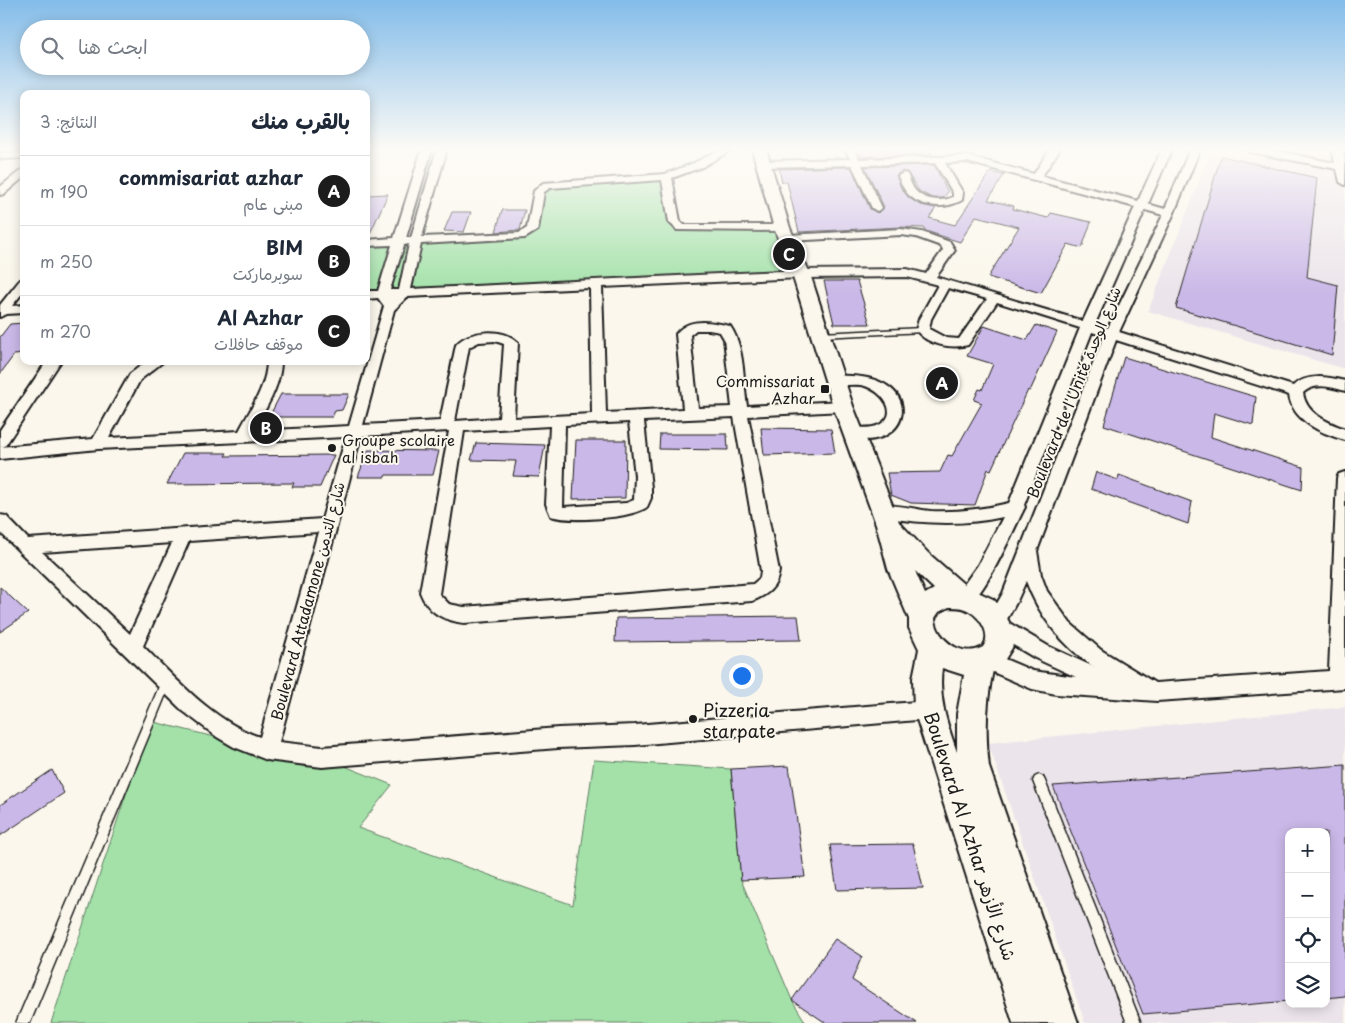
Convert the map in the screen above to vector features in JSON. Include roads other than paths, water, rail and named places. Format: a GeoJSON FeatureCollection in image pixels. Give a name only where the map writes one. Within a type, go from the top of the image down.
{"type":"FeatureCollection","features":[{"type":"Feature","properties":{"kind":"main road"},"geometry":{"type":"LineString","coordinates":[[774,197],[843,406],[886,518],[901,569],[921,617],[926,638],[944,656],[958,661],[971,663],[984,661],[994,654],[999,646],[1001,637],[997,624],[982,606],[962,596],[919,560],[886,518]]}},
{"type":"Feature","properties":{"kind":"main road"},"geometry":{"type":"LineString","coordinates":[[921,617],[924,608],[930,602],[946,596],[962,596]]}},
{"type":"Feature","properties":{"kind":"main road","name":"Boulevard Al Azhar شارع الأزهر"},"geometry":{"type":"LineString","coordinates":[[933,647],[927,666],[925,687],[928,710],[1032,1023]]}},
{"type":"Feature","properties":{"kind":"main road","name":"Boulevard Al Azhar شارع الأزهر"},"geometry":{"type":"LineString","coordinates":[[984,661],[971,710],[970,737],[974,767],[1059,1023]]}},
{"type":"Feature","properties":{"kind":"street"},"geometry":{"type":"LineString","coordinates":[[412,197],[383,294],[388,308],[404,293],[428,197]]}},
{"type":"Feature","properties":{"kind":"street"},"geometry":{"type":"LineString","coordinates":[[370,243],[522,236],[532,230],[538,197]]}},
{"type":"Feature","properties":{"kind":"street"},"geometry":{"type":"LineString","coordinates":[[671,197],[675,222],[680,228],[785,233],[901,232],[918,234],[946,244],[949,250],[929,278]]}},
{"type":"Feature","properties":{"kind":"street"},"geometry":{"type":"LineString","coordinates":[[871,197],[877,208]]}},
{"type":"Feature","properties":{"kind":"street"},"geometry":{"type":"LineString","coordinates":[[917,197],[922,200],[934,202],[953,201],[958,197]]}},
{"type":"Feature","properties":{"kind":"street"},"geometry":{"type":"LineString","coordinates":[[1107,197],[1169,212]]}},
{"type":"Feature","properties":{"kind":"street","name":"Boulevard de l'Unité شارع الوحدة"},"geometry":{"type":"LineString","coordinates":[[962,596],[984,570],[1017,507],[1087,327],[1146,197]]}},
{"type":"Feature","properties":{"kind":"street","name":"Boulevard de l'Unité شارع الوحدة"},"geometry":{"type":"LineString","coordinates":[[997,624],[1011,596],[1111,334],[1175,197]]}},
{"type":"Feature","properties":{"kind":"street"},"geometry":{"type":"LineString","coordinates":[[370,295],[801,274],[907,273],[929,278],[1296,392]]}},
{"type":"Feature","properties":{"kind":"street"},"geometry":{"type":"LineString","coordinates":[[945,283],[924,319],[922,330],[940,340],[958,344],[963,342],[994,298]]}},
{"type":"Feature","properties":{"kind":"street"},"geometry":{"type":"LineString","coordinates":[[596,285],[598,419]]}},
{"type":"Feature","properties":{"kind":"street"},"geometry":{"type":"LineString","coordinates":[[1,311],[20,288]]}},
{"type":"Feature","properties":{"kind":"street","name":"Boulevard Attadamone شارع التدمن"},"geometry":{"type":"LineString","coordinates":[[267,750],[388,308]]}},
{"type":"Feature","properties":{"kind":"street"},"geometry":{"type":"LineString","coordinates":[[1,311],[20,310]]}},
{"type":"Feature","properties":{"kind":"street"},"geometry":{"type":"LineString","coordinates":[[506,424],[511,343],[506,339],[499,338],[471,339],[463,345],[429,592],[435,604],[453,614],[464,615],[742,593],[762,589],[767,583],[770,571],[740,411],[728,331],[718,328],[696,327],[688,328],[683,334],[691,415]]}},
{"type":"Feature","properties":{"kind":"street"},"geometry":{"type":"LineString","coordinates":[[0,442],[51,365]]}},
{"type":"Feature","properties":{"kind":"street"},"geometry":{"type":"LineString","coordinates":[[98,444],[135,377],[150,365]]}},
{"type":"Feature","properties":{"kind":"street"},"geometry":{"type":"LineString","coordinates":[[244,437],[269,383],[274,371],[274,365]]}},
{"type":"Feature","properties":{"kind":"street"},"geometry":{"type":"LineString","coordinates":[[835,381],[858,380],[870,383],[889,395],[895,403],[894,420],[888,426],[879,431],[853,433]]}},
{"type":"Feature","properties":{"kind":"street"},"geometry":{"type":"LineString","coordinates":[[1345,386],[1313,382],[1304,384],[1296,392],[1296,398],[1303,411],[1320,424],[1345,435]]}},
{"type":"Feature","properties":{"kind":"street"},"geometry":{"type":"LineString","coordinates":[[0,453],[98,444],[843,406]]}},
{"type":"Feature","properties":{"kind":"street"},"geometry":{"type":"LineString","coordinates":[[558,420],[554,504],[557,512],[569,514],[626,509],[641,503],[644,496],[643,479],[636,418]]}},
{"type":"Feature","properties":{"kind":"street"},"geometry":{"type":"LineString","coordinates":[[984,661],[1032,680],[1056,685],[1150,691],[1341,679],[1345,478]]}},
{"type":"Feature","properties":{"kind":"street"},"geometry":{"type":"LineString","coordinates":[[886,518],[912,516],[958,518],[993,514],[1017,507]]}},
{"type":"Feature","properties":{"kind":"street"},"geometry":{"type":"LineString","coordinates":[[26,546],[328,525]]}},
{"type":"Feature","properties":{"kind":"street"},"geometry":{"type":"LineString","coordinates":[[2,526],[26,546],[166,682],[225,730],[242,740],[267,750],[322,757],[558,738],[635,735],[928,710]]}},
{"type":"Feature","properties":{"kind":"street"},"geometry":{"type":"LineString","coordinates":[[132,649],[184,534]]}},
{"type":"Feature","properties":{"kind":"street"},"geometry":{"type":"LineString","coordinates":[[1028,550],[1032,574],[1043,600],[1062,627],[1088,652],[1104,664],[1150,691]]}},
{"type":"Feature","properties":{"kind":"street"},"geometry":{"type":"LineString","coordinates":[[997,624],[1032,647],[1067,665],[1104,679],[1150,691]]}},
{"type":"Feature","properties":{"kind":"lane"},"geometry":{"type":"LineString","coordinates":[[821,335],[922,330]]}},
{"type":"Feature","properties":{"kind":"lane"},"geometry":{"type":"LineString","coordinates":[[23,1023],[166,682]]}},
{"type":"Feature","properties":{"kind":"lane"},"geometry":{"type":"LineString","coordinates":[[1039,781],[1134,1023]]}},
{"type":"Feature","properties":{"kind":"place","name":"Al Azhar"},"geometry":{"type":"Point","coordinates":[789,254]}},
{"type":"Feature","properties":{"kind":"place","name":"commisariat azhar"},"geometry":{"type":"Point","coordinates":[942,383]}},
{"type":"Feature","properties":{"kind":"place","name":"Commissariat Azhar"},"geometry":{"type":"Point","coordinates":[825,389]}},
{"type":"Feature","properties":{"kind":"place","name":"BIM"},"geometry":{"type":"Point","coordinates":[266,428]}},
{"type":"Feature","properties":{"kind":"place","name":"Groupe scolaire al isbah"},"geometry":{"type":"Point","coordinates":[332,448]}},
{"type":"Feature","properties":{"kind":"place","name":"Pizzeria starpate"},"geometry":{"type":"Point","coordinates":[693,719]}}]}
